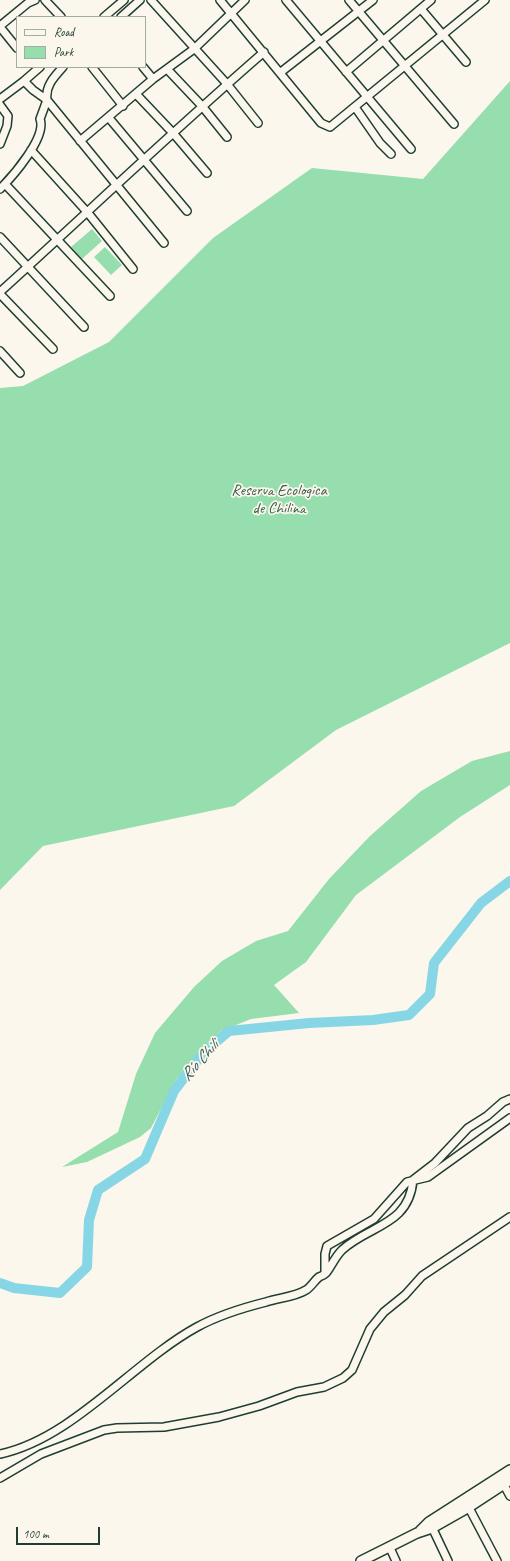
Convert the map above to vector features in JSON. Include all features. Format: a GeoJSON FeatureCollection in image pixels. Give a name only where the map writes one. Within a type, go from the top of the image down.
{"type":"FeatureCollection","features":[{"type":"Feature","properties":{"kind":"main road"},"geometry":{"type":"LineString","coordinates":[[361,1561],[390,1548],[417,1533],[505,1481],[510,1470]]}},
{"type":"Feature","properties":{"kind":"street"},"geometry":{"type":"LineString","coordinates":[[16,47],[0,27],[28,3],[35,0]]}},
{"type":"Feature","properties":{"kind":"street"},"geometry":{"type":"LineString","coordinates":[[45,0],[60,16]]}},
{"type":"Feature","properties":{"kind":"street"},"geometry":{"type":"LineString","coordinates":[[111,0],[116,6]]}},
{"type":"Feature","properties":{"kind":"street"},"geometry":{"type":"LineString","coordinates":[[105,16],[124,0]]}},
{"type":"Feature","properties":{"kind":"street"},"geometry":{"type":"LineString","coordinates":[[122,16],[140,0]]}},
{"type":"Feature","properties":{"kind":"street"},"geometry":{"type":"LineString","coordinates":[[151,0],[227,84],[258,123]]}},
{"type":"Feature","properties":{"kind":"street"},"geometry":{"type":"LineString","coordinates":[[220,0],[281,72],[321,123],[330,128],[443,35],[481,1]]}},
{"type":"Feature","properties":{"kind":"street"},"geometry":{"type":"LineString","coordinates":[[80,141],[109,118],[153,79],[194,49],[245,0]]}},
{"type":"Feature","properties":{"kind":"street"},"geometry":{"type":"LineString","coordinates":[[286,0],[411,149]]}},
{"type":"Feature","properties":{"kind":"street"},"geometry":{"type":"LineString","coordinates":[[348,0],[454,124]]}},
{"type":"Feature","properties":{"kind":"street"},"geometry":{"type":"LineString","coordinates":[[281,72],[373,0]]}},
{"type":"Feature","properties":{"kind":"street"},"geometry":{"type":"LineString","coordinates":[[346,72],[431,0]]}},
{"type":"Feature","properties":{"kind":"street"},"geometry":{"type":"LineString","coordinates":[[421,9],[466,62]]}},
{"type":"Feature","properties":{"kind":"street"},"geometry":{"type":"LineString","coordinates":[[53,349],[0,293],[116,187],[173,132],[264,52]]}},
{"type":"Feature","properties":{"kind":"street"},"geometry":{"type":"LineString","coordinates":[[0,100],[24,81],[36,68]]}},
{"type":"Feature","properties":{"kind":"street"},"geometry":{"type":"LineString","coordinates":[[62,68],[49,84],[47,90],[47,100],[41,114],[40,134],[31,150],[3,186],[58,240],[110,296]]}},
{"type":"Feature","properties":{"kind":"street"},"geometry":{"type":"LineString","coordinates":[[93,68],[123,106]]}},
{"type":"Feature","properties":{"kind":"street"},"geometry":{"type":"LineString","coordinates":[[144,68],[153,79]]}},
{"type":"Feature","properties":{"kind":"street"},"geometry":{"type":"LineString","coordinates":[[167,69],[202,106],[227,137]]}},
{"type":"Feature","properties":{"kind":"street"},"geometry":{"type":"LineString","coordinates":[[24,81],[33,90],[47,100],[116,187],[164,243]]}},
{"type":"Feature","properties":{"kind":"street"},"geometry":{"type":"LineString","coordinates":[[136,94],[173,132],[207,173]]}},
{"type":"Feature","properties":{"kind":"street"},"geometry":{"type":"LineString","coordinates":[[0,105],[8,116],[7,126],[0,144]]}},
{"type":"Feature","properties":{"kind":"street"},"geometry":{"type":"LineString","coordinates":[[354,107],[380,143],[391,154]]}},
{"type":"Feature","properties":{"kind":"street"},"geometry":{"type":"LineString","coordinates":[[109,118],[187,211]]}},
{"type":"Feature","properties":{"kind":"street"},"geometry":{"type":"LineString","coordinates":[[31,150],[88,213],[134,269]]}},
{"type":"Feature","properties":{"kind":"street"},"geometry":{"type":"LineString","coordinates":[[0,237],[84,327]]}},
{"type":"Feature","properties":{"kind":"street"},"geometry":{"type":"LineString","coordinates":[[0,351],[20,373]]}},
{"type":"Feature","properties":{"kind":"street"},"geometry":{"type":"LineString","coordinates":[[325,1274],[325,1254],[327,1246],[374,1219],[407,1182],[413,1180],[428,1170],[468,1128],[487,1116],[503,1102],[510,1099]]}},
{"type":"Feature","properties":{"kind":"street"},"geometry":{"type":"LineString","coordinates":[[413,1180],[428,1177],[510,1118]]}},
{"type":"Feature","properties":{"kind":"street"},"geometry":{"type":"LineString","coordinates":[[0,1454],[27,1445],[58,1428],[96,1402],[160,1352],[196,1327],[231,1312],[303,1292],[312,1286],[318,1278],[325,1274],[343,1249],[383,1225],[405,1206],[412,1194],[413,1180]]}},
{"type":"Feature","properties":{"kind":"street"},"geometry":{"type":"LineString","coordinates":[[0,1478],[41,1454],[104,1430],[117,1428],[164,1427],[220,1417],[259,1406],[297,1392],[324,1387],[343,1378],[352,1370],[370,1329],[384,1312],[405,1295],[422,1276],[510,1217]]}},
{"type":"Feature","properties":{"kind":"street"},"geometry":{"type":"LineString","coordinates":[[505,1481],[510,1496]]}},
{"type":"Feature","properties":{"kind":"street"},"geometry":{"type":"LineString","coordinates":[[467,1504],[497,1561]]}},
{"type":"Feature","properties":{"kind":"street"},"geometry":{"type":"LineString","coordinates":[[431,1525],[448,1561]]}},
{"type":"Feature","properties":{"kind":"street"},"geometry":{"type":"LineString","coordinates":[[390,1548],[396,1561]]}},
{"type":"Feature","properties":{"kind":"green space","name":"Reserva Ecologica de Chilina"},"geometry":{"type":"Polygon","coordinates":[[[510,81],[510,643],[336,730],[234,806],[43,846],[0,890],[0,388],[23,386],[109,342],[213,238],[312,168],[423,179],[510,81]]]}},
{"type":"Feature","properties":{"kind":"green space"},"geometry":{"type":"Polygon","coordinates":[[[92,229],[102,241],[82,259],[71,247],[92,229]]]}},
{"type":"Feature","properties":{"kind":"green space"},"geometry":{"type":"Polygon","coordinates":[[[105,247],[122,265],[111,275],[94,257],[105,247]]]}},
{"type":"Feature","properties":{"kind":"green space"},"geometry":{"type":"Polygon","coordinates":[[[510,751],[510,785],[460,817],[356,895],[306,962],[274,985],[299,1013],[251,1019],[221,1031],[176,1080],[151,1128],[140,1137],[87,1162],[62,1167],[118,1132],[136,1074],[155,1033],[194,987],[222,961],[256,941],[288,931],[329,879],[370,836],[421,791],[472,761],[510,751]]]}},
{"type":"Feature","properties":{"kind":"waterway","name":"Río Chili"},"geometry":{"type":"LineString","coordinates":[[0,1283],[14,1288],[60,1293],[87,1267],[89,1220],[98,1190],[145,1159],[174,1091],[203,1053],[229,1031],[309,1023],[373,1020],[409,1015],[430,994],[434,963],[481,903],[510,881]]}}]}
